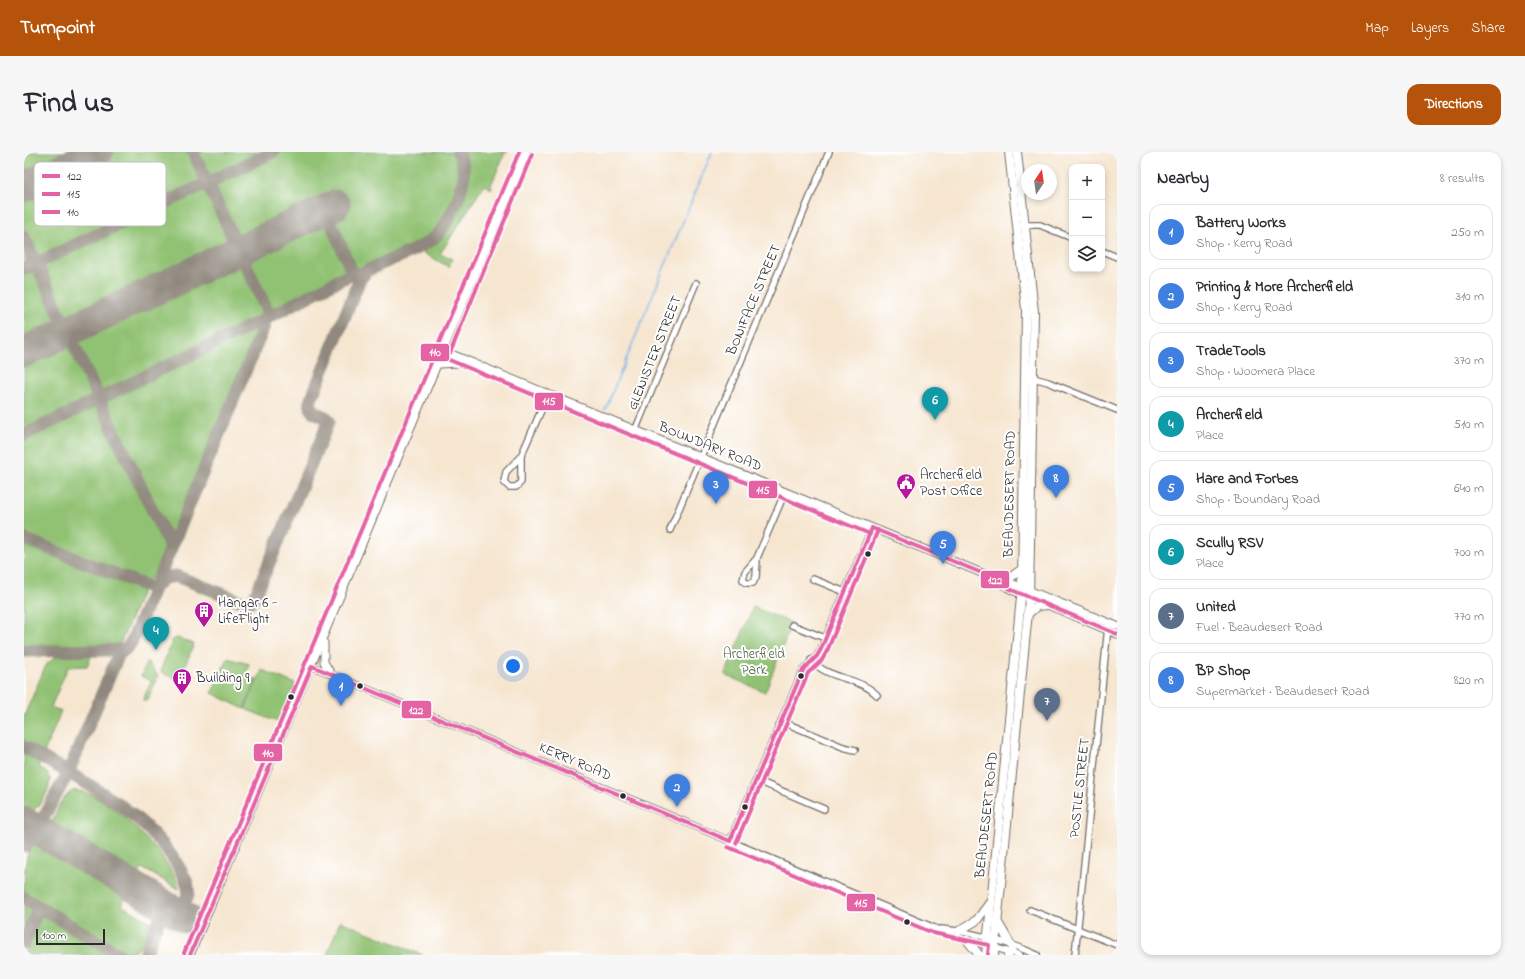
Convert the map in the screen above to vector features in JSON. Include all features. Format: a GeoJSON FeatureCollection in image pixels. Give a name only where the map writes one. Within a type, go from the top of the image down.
{"type":"FeatureCollection","features":[{"type":"Feature","properties":{"kind":"highway","name":"BEAUDESERT ROAD"},"geometry":{"type":"LineString","coordinates":[[1009,152],[1022,225]]}},
{"type":"Feature","properties":{"kind":"highway","name":"BEAUDESERT ROAD"},"geometry":{"type":"LineString","coordinates":[[992,946],[991,901],[1026,592],[1029,376],[1017,152]]}},
{"type":"Feature","properties":{"kind":"highway","name":"BEAUDESERT ROAD"},"geometry":{"type":"LineString","coordinates":[[986,955],[992,946],[997,921],[1029,613],[1022,569],[1029,376]]}},
{"type":"Feature","properties":{"kind":"highway"},"geometry":{"type":"LineString","coordinates":[[1006,581],[1022,569]]}},
{"type":"Feature","properties":{"kind":"highway"},"geometry":{"type":"LineString","coordinates":[[1029,613],[1037,606],[1048,605]]}},
{"type":"Feature","properties":{"kind":"highway"},"geometry":{"type":"LineString","coordinates":[[959,931],[977,920],[991,901]]}},
{"type":"Feature","properties":{"kind":"highway"},"geometry":{"type":"LineString","coordinates":[[997,921],[1010,951]]}},
{"type":"Feature","properties":{"kind":"highway"},"geometry":{"type":"LineString","coordinates":[[967,940],[979,955]]}},
{"type":"Feature","properties":{"kind":"main road"},"geometry":{"type":"LineString","coordinates":[[190,955],[439,364],[526,152]]}},
{"type":"Feature","properties":{"kind":"main road","name":"BOUNDARY ROAD"},"geometry":{"type":"LineString","coordinates":[[444,351],[989,576],[1006,581],[1048,605],[1108,626],[1117,626]]}},
{"type":"Feature","properties":{"kind":"main road"},"geometry":{"type":"LineString","coordinates":[[439,364],[458,363],[464,360]]}},
{"type":"Feature","properties":{"kind":"main road","name":"BOUNDARY ROAD"},"geometry":{"type":"LineString","coordinates":[[989,576],[1001,584],[1026,592],[1108,626],[1117,634]]}},
{"type":"Feature","properties":{"kind":"main road"},"geometry":{"type":"LineString","coordinates":[[328,627],[322,647],[324,662],[331,674]]}},
{"type":"Feature","properties":{"kind":"street","name":"BONIFACE STREET"},"geometry":{"type":"LineString","coordinates":[[670,530],[829,152]]}},
{"type":"Feature","properties":{"kind":"street"},"geometry":{"type":"LineString","coordinates":[[1022,225],[1040,225],[1069,237]]}},
{"type":"Feature","properties":{"kind":"street"},"geometry":{"type":"LineString","coordinates":[[1105,252],[1117,257]]}},
{"type":"Feature","properties":{"kind":"street","name":"GLENISTER STREET"},"geometry":{"type":"LineString","coordinates":[[635,431],[696,283]]}},
{"type":"Feature","properties":{"kind":"street"},"geometry":{"type":"LineString","coordinates":[[1029,376],[1048,382],[1117,410]]}},
{"type":"Feature","properties":{"kind":"street"},"geometry":{"type":"LineString","coordinates":[[521,456],[521,482],[516,487],[509,487],[504,482],[504,475],[521,456],[548,395]]}},
{"type":"Feature","properties":{"kind":"street"},"geometry":{"type":"LineString","coordinates":[[757,558],[785,492]]}},
{"type":"Feature","properties":{"kind":"street"},"geometry":{"type":"LineString","coordinates":[[730,841],[802,670],[819,653],[872,528]]}},
{"type":"Feature","properties":{"kind":"street"},"geometry":{"type":"LineString","coordinates":[[813,579],[845,592]]}},
{"type":"Feature","properties":{"kind":"street"},"geometry":{"type":"LineString","coordinates":[[792,625],[825,638]]}},
{"type":"Feature","properties":{"kind":"street","name":"POSTLE STREET"},"geometry":{"type":"LineString","coordinates":[[1075,955],[1079,930],[1108,626]]}},
{"type":"Feature","properties":{"kind":"street"},"geometry":{"type":"LineString","coordinates":[[812,660],[818,668],[869,688],[877,695]]}},
{"type":"Feature","properties":{"kind":"street","name":"KERRY ROAD"},"geometry":{"type":"LineString","coordinates":[[312,666],[939,928],[951,935],[1020,955]]}},
{"type":"Feature","properties":{"kind":"street"},"geometry":{"type":"LineString","coordinates":[[781,721],[843,747],[855,750]]}},
{"type":"Feature","properties":{"kind":"street"},"geometry":{"type":"LineString","coordinates":[[756,780],[824,809]]}},
{"type":"Feature","properties":{"kind":"street"},"geometry":{"type":"LineString","coordinates":[[1030,910],[1117,945]]}},
{"type":"Feature","properties":{"kind":"street","name":"KERRY ROAD"},"geometry":{"type":"LineString","coordinates":[[939,928],[959,931],[992,946]]}},
{"type":"Feature","properties":{"kind":"street","name":"KERRY ROAD"},"geometry":{"type":"LineString","coordinates":[[1010,951],[1037,955]]}},
{"type":"Feature","properties":{"kind":"green space"},"geometry":{"type":"Polygon","coordinates":[[[24,152],[508,152],[505,153],[491,185],[492,189],[484,185],[440,254],[452,259],[449,267],[422,252],[422,248],[432,241],[427,238],[265,315],[156,573],[146,582],[121,642],[115,646],[24,646],[24,152]]]}},
{"type":"Feature","properties":{"kind":"green space","name":"Archerfield Park"},"geometry":{"type":"Polygon","coordinates":[[[753,607],[792,623],[765,692],[725,675],[753,607]]]}},
{"type":"Feature","properties":{"kind":"green space"},"geometry":{"type":"Polygon","coordinates":[[[178,638],[194,644],[179,680],[162,673],[161,669],[173,639],[178,638]]]}},
{"type":"Feature","properties":{"kind":"green space"},"geometry":{"type":"Polygon","coordinates":[[[58,655],[92,655],[87,666],[68,667],[51,707],[61,711],[44,753],[24,742],[24,716],[46,665],[58,655]]]}},
{"type":"Feature","properties":{"kind":"green space"},"geometry":{"type":"Polygon","coordinates":[[[227,658],[249,664],[246,675],[257,679],[244,709],[212,693],[227,658]]]}},
{"type":"Feature","properties":{"kind":"green space"},"geometry":{"type":"Polygon","coordinates":[[[147,661],[158,676],[148,700],[143,700],[151,681],[141,676],[147,661]]]}},
{"type":"Feature","properties":{"kind":"green space"},"geometry":{"type":"Polygon","coordinates":[[[262,670],[296,684],[280,723],[245,709],[262,670]]]}},
{"type":"Feature","properties":{"kind":"green space"},"geometry":{"type":"Polygon","coordinates":[[[24,752],[36,759],[39,764],[38,766],[47,773],[50,779],[47,792],[42,801],[36,808],[27,811],[24,809],[24,752]]]}},
{"type":"Feature","properties":{"kind":"green space"},"geometry":{"type":"Polygon","coordinates":[[[72,791],[85,792],[100,800],[135,827],[165,861],[175,877],[179,889],[142,868],[137,877],[57,829],[53,820],[58,808],[72,791]]]}},
{"type":"Feature","properties":{"kind":"green space"},"geometry":{"type":"Polygon","coordinates":[[[36,842],[126,895],[121,905],[151,922],[152,925],[142,946],[134,951],[121,952],[24,894],[27,858],[29,851],[36,842]]]}},
{"type":"Feature","properties":{"kind":"green space"},"geometry":{"type":"Polygon","coordinates":[[[24,902],[33,910],[24,935],[24,902]]]}},
{"type":"Feature","properties":{"kind":"green space"},"geometry":{"type":"Polygon","coordinates":[[[43,916],[113,955],[24,955],[37,923],[43,916]]]}},
{"type":"Feature","properties":{"kind":"green space"},"geometry":{"type":"Polygon","coordinates":[[[340,921],[423,955],[327,955],[340,921]]]}},
{"type":"Feature","properties":{"kind":"waterway"},"geometry":{"type":"LineString","coordinates":[[605,410],[712,152]]}},
{"type":"Feature","properties":{"kind":"taxiway"},"geometry":{"type":"LineString","coordinates":[[86,859],[48,835],[43,829],[42,820],[68,773],[119,654],[127,648],[132,641],[263,329],[267,315],[266,308],[193,152]]}},
{"type":"Feature","properties":{"kind":"taxiway"},"geometry":{"type":"LineString","coordinates":[[166,202],[273,152]]}},
{"type":"Feature","properties":{"kind":"taxiway"},"geometry":{"type":"LineString","coordinates":[[156,586],[164,578],[176,576],[243,602],[248,603],[254,599],[329,421],[327,418],[312,411],[310,402],[360,279],[367,271],[418,248],[437,236],[441,231],[454,208],[462,185],[463,168],[462,160],[458,152]]}},
{"type":"Feature","properties":{"kind":"taxiway"},"geometry":{"type":"LineString","coordinates":[[325,209],[353,274]]}},
{"type":"Feature","properties":{"kind":"taxiway"},"geometry":{"type":"LineString","coordinates":[[24,269],[116,226]]}},
{"type":"Feature","properties":{"kind":"taxiway"},"geometry":{"type":"LineString","coordinates":[[24,237],[116,436],[171,548]]}},
{"type":"Feature","properties":{"kind":"taxiway"},"geometry":{"type":"LineString","coordinates":[[24,435],[267,318],[341,279],[353,274],[365,273]]}},
{"type":"Feature","properties":{"kind":"taxiway"},"geometry":{"type":"LineString","coordinates":[[24,539],[154,589]]}},
{"type":"Feature","properties":{"kind":"taxiway"},"geometry":{"type":"LineString","coordinates":[[24,651],[123,650]]}},
{"type":"Feature","properties":{"kind":"taxiway"},"geometry":{"type":"LineString","coordinates":[[24,747],[110,798],[130,813],[149,829],[166,848],[180,869],[187,884],[187,898],[182,903],[165,911],[162,915],[156,926],[145,955]]}},
{"type":"Feature","properties":{"kind":"taxiway"},"geometry":{"type":"LineString","coordinates":[[24,824],[29,835],[25,846]]}},
{"type":"Feature","properties":{"kind":"taxiway"},"geometry":{"type":"LineString","coordinates":[[27,843],[33,838],[40,836],[53,840]]}},
{"type":"Feature","properties":{"kind":"taxiway"},"geometry":{"type":"LineString","coordinates":[[126,883],[163,904],[173,904],[182,908],[182,914],[178,918],[172,918],[169,915],[168,908],[154,900]]}},
{"type":"Feature","properties":{"kind":"taxiway"},"geometry":{"type":"LineString","coordinates":[[24,898],[120,955]]}},
{"type":"Feature","properties":{"kind":"taxiway"},"geometry":{"type":"LineString","coordinates":[[24,943],[37,912],[35,905]]}},
{"type":"Feature","properties":{"kind":"runway"},"geometry":{"type":"LineString","coordinates":[[77,162],[98,152]]}},
{"type":"Feature","properties":{"kind":"runway"},"geometry":{"type":"LineString","coordinates":[[24,187],[34,182]]}},
{"type":"Feature","properties":{"kind":"runway"},"geometry":{"type":"LineString","coordinates":[[24,352],[335,205]]}},
{"type":"Feature","properties":{"kind":"runway"},"geometry":{"type":"LineString","coordinates":[[24,822],[186,918]]}},
{"type":"Feature","properties":{"kind":"transit line","name":"110"},"geometry":{"type":"LineString","coordinates":[[184,953],[519,152]]}},
{"type":"Feature","properties":{"kind":"transit line","name":"115"},"geometry":{"type":"LineString","coordinates":[[450,353],[532,154]]}},
{"type":"Feature","properties":{"kind":"transit line","name":"115"},"geometry":{"type":"LineString","coordinates":[[442,357],[870,534]]}},
{"type":"Feature","properties":{"kind":"transit line","name":"122"},"geometry":{"type":"LineString","coordinates":[[872,528],[989,576],[1012,590],[1117,634]]}},
{"type":"Feature","properties":{"kind":"transit line","name":"122"},"geometry":{"type":"LineString","coordinates":[[730,841],[803,670],[817,656],[821,649],[872,528]]}},
{"type":"Feature","properties":{"kind":"transit line","name":"115"},"geometry":{"type":"LineString","coordinates":[[736,843],[808,673],[822,660],[827,651],[878,530]]}},
{"type":"Feature","properties":{"kind":"transit line","name":"122"},"geometry":{"type":"LineString","coordinates":[[312,666],[730,841]]}},
{"type":"Feature","properties":{"kind":"transit line","name":"122"},"geometry":{"type":"LineString","coordinates":[[190,955],[312,666]]}},
{"type":"Feature","properties":{"kind":"transit line","name":"115"},"geometry":{"type":"LineString","coordinates":[[728,847],[933,933],[989,945],[988,954]]}},
{"type":"Feature","properties":{"kind":"place","name":"Scully RSV"},"geometry":{"type":"Point","coordinates":[935,420]}},
{"type":"Feature","properties":{"kind":"place","name":"BP Shop"},"geometry":{"type":"Point","coordinates":[1056,498]}},
{"type":"Feature","properties":{"kind":"place","name":"Archerfield Post Office"},"geometry":{"type":"Point","coordinates":[906,500]}},
{"type":"Feature","properties":{"kind":"place","name":"TradeTools"},"geometry":{"type":"Point","coordinates":[716,504]}},
{"type":"Feature","properties":{"kind":"place","name":"Hare and Forbes"},"geometry":{"type":"Point","coordinates":[943,564]}},
{"type":"Feature","properties":{"kind":"place","name":"Hangar 6 - LifeFlight"},"geometry":{"type":"Point","coordinates":[204,628]}},
{"type":"Feature","properties":{"kind":"place","name":"Archerfield"},"geometry":{"type":"Point","coordinates":[156,650]}},
{"type":"Feature","properties":{"kind":"place","name":"Building 9"},"geometry":{"type":"Point","coordinates":[182,695]}},
{"type":"Feature","properties":{"kind":"place","name":"Battery Works"},"geometry":{"type":"Point","coordinates":[341,706]}},
{"type":"Feature","properties":{"kind":"place","name":"United"},"geometry":{"type":"Point","coordinates":[1047,721]}},
{"type":"Feature","properties":{"kind":"place","name":"Printing & More Archerfield"},"geometry":{"type":"Point","coordinates":[677,807]}}]}
